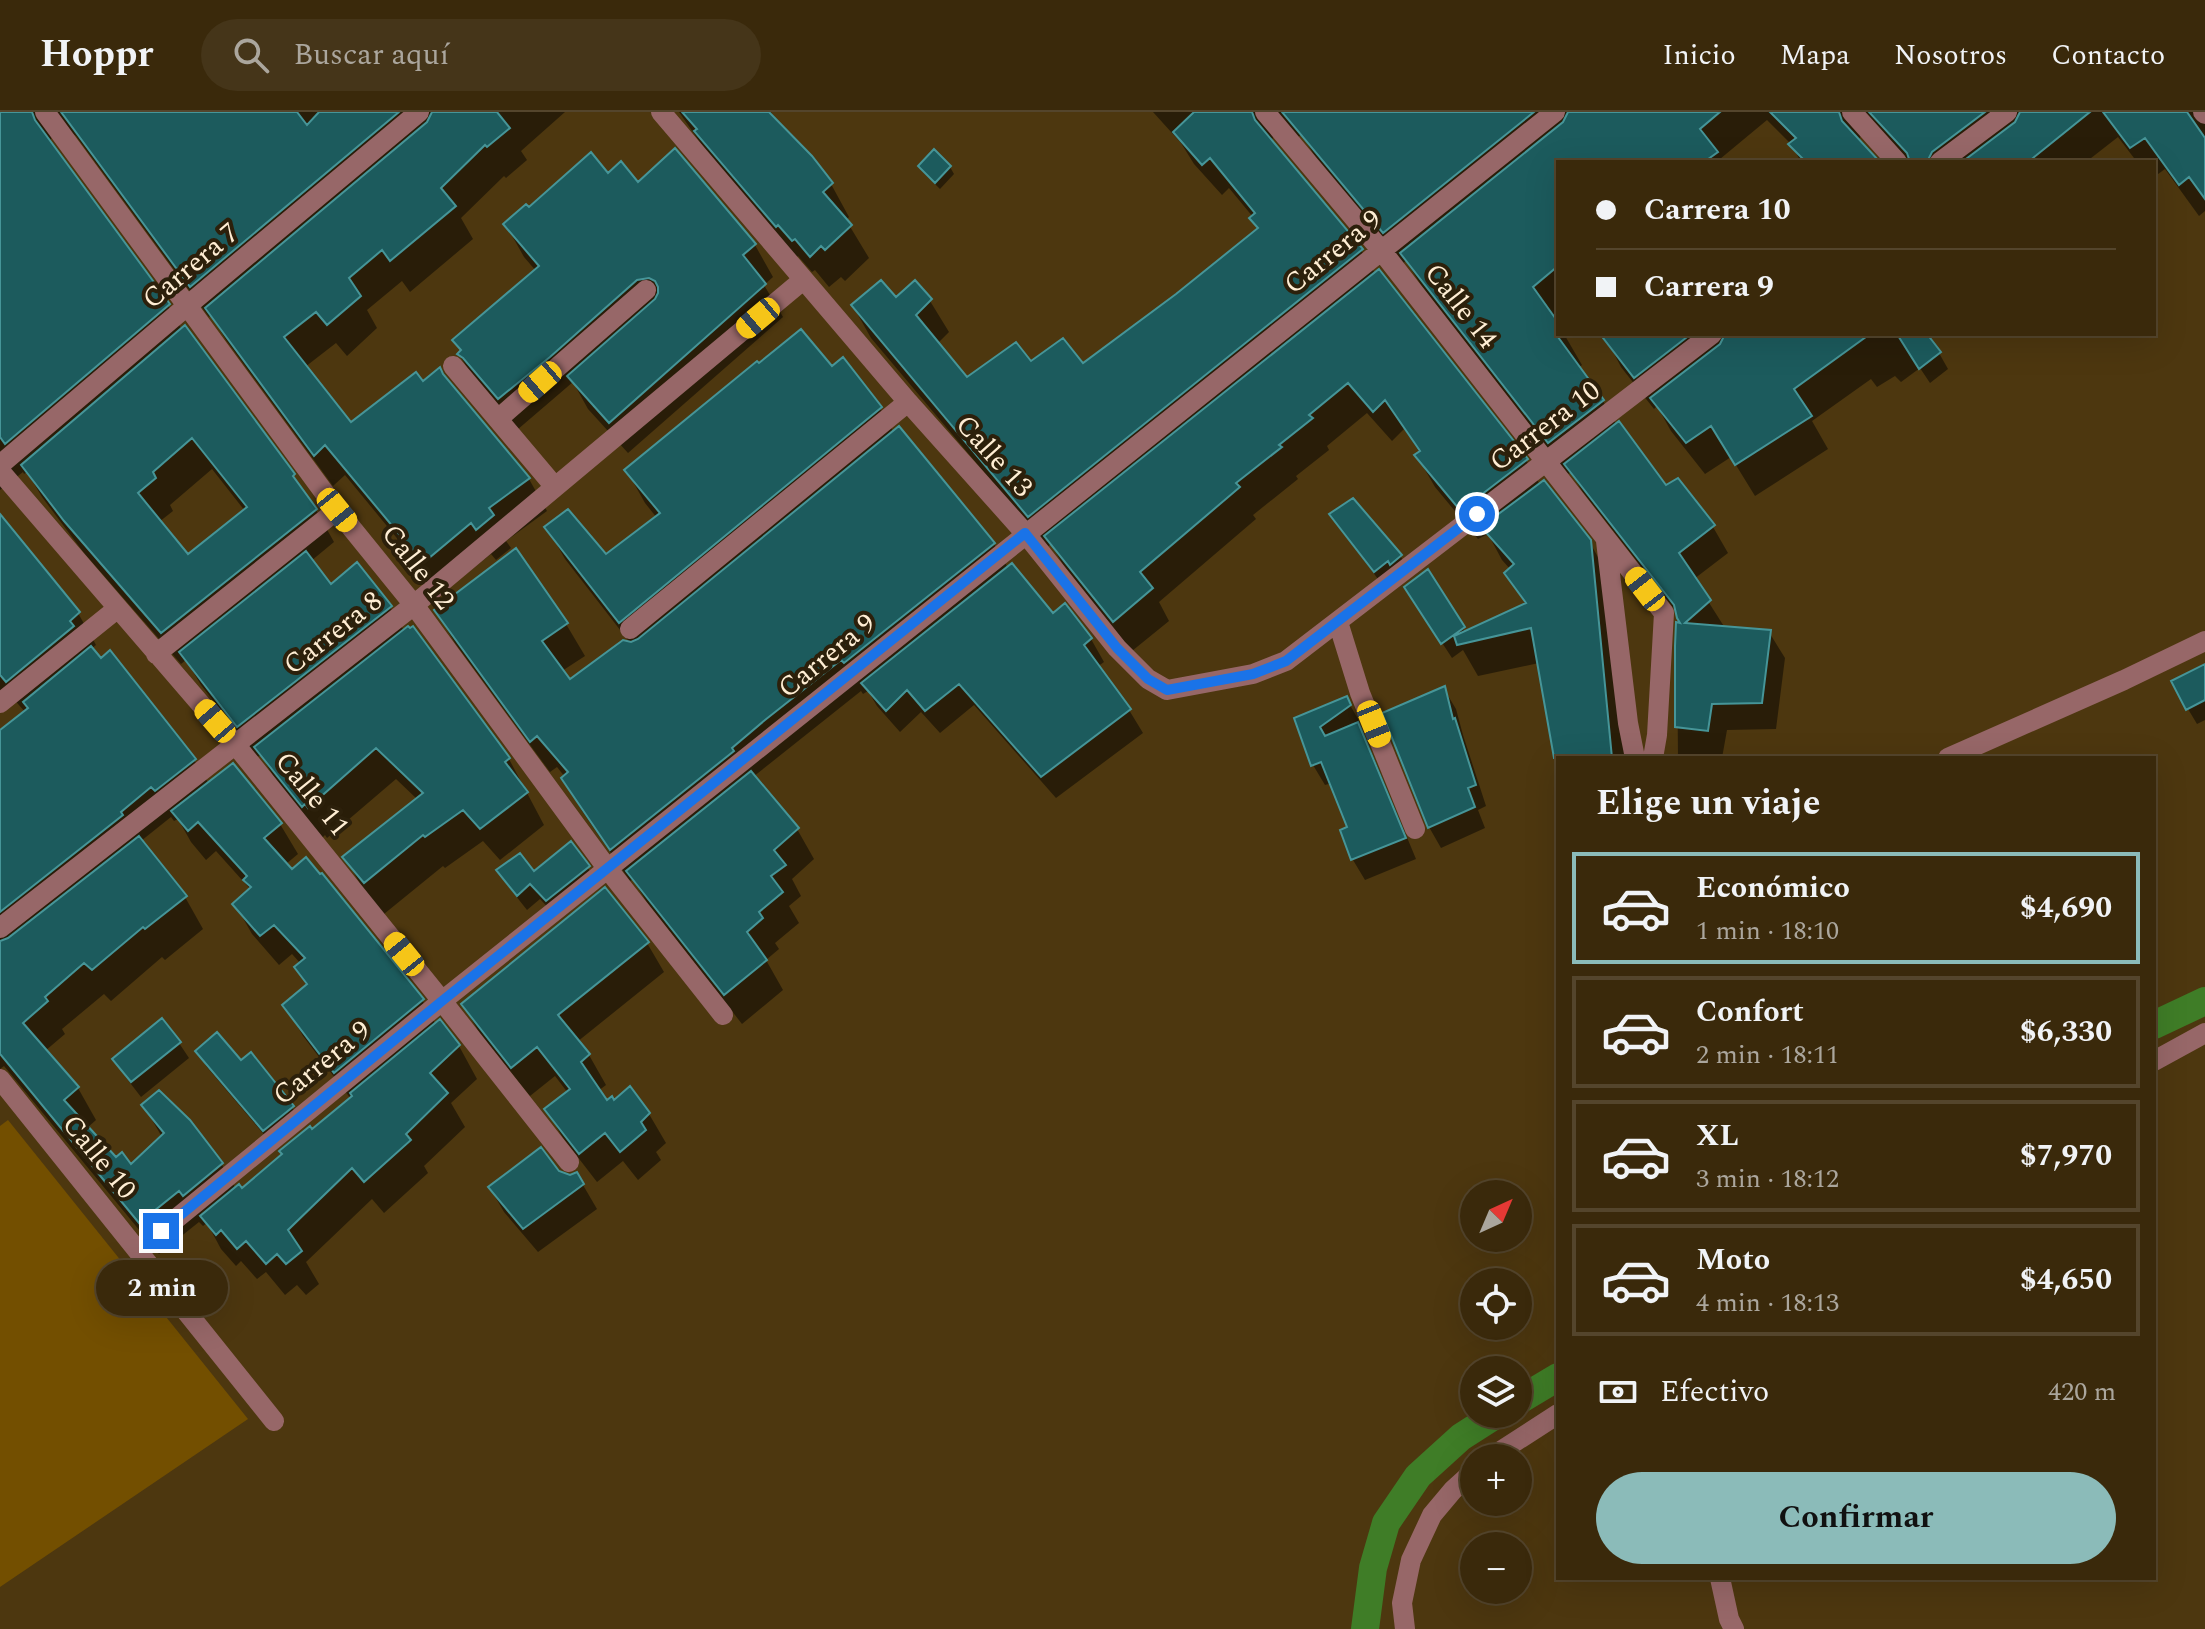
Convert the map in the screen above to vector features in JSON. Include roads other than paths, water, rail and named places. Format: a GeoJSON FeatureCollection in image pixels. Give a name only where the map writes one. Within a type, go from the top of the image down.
{"type":"FeatureCollection","features":[{"type":"Feature","properties":{"kind":"street","name":"Calle 12"},"geometry":{"type":"LineString","coordinates":[[45,112],[337,510],[414,605],[607,868],[723,1015]]}},
{"type":"Feature","properties":{"kind":"street","name":"Carrera 7"},"geometry":{"type":"LineString","coordinates":[[0,468],[419,112]]}},
{"type":"Feature","properties":{"kind":"street","name":"Calle 13"},"geometry":{"type":"LineString","coordinates":[[661,112],[908,402],[1025,533],[1117,648],[1148,679],[1167,690],[1253,674],[1286,661],[1338,622]]}},
{"type":"Feature","properties":{"kind":"street","name":"Calle 14"},"geometry":{"type":"LineString","coordinates":[[1265,112],[1381,250],[1664,613],[1653,756]]}},
{"type":"Feature","properties":{"kind":"street","name":"Carrera 9"},"geometry":{"type":"LineString","coordinates":[[138,1250],[607,868],[1555,112]]}},
{"type":"Feature","properties":{"kind":"street"},"geometry":{"type":"LineString","coordinates":[[1852,112],[1895,160]]}},
{"type":"Feature","properties":{"kind":"street"},"geometry":{"type":"LineString","coordinates":[[1943,160],[2007,112]]}},
{"type":"Feature","properties":{"kind":"street","name":"Carrera 8"},"geometry":{"type":"LineString","coordinates":[[0,928],[414,605],[803,280]]}},
{"type":"Feature","properties":{"kind":"street"},"geometry":{"type":"LineString","coordinates":[[498,419],[646,290]]}},
{"type":"Feature","properties":{"kind":"street","name":"Carrera 10"},"geometry":{"type":"LineString","coordinates":[[1338,622],[1709,336]]}},
{"type":"Feature","properties":{"kind":"street"},"geometry":{"type":"LineString","coordinates":[[453,366],[555,487]]}},
{"type":"Feature","properties":{"kind":"street"},"geometry":{"type":"LineString","coordinates":[[630,629],[908,402]]}},
{"type":"Feature","properties":{"kind":"street","name":"Calle 11"},"geometry":{"type":"LineString","coordinates":[[0,468],[235,744],[569,1162]]}},
{"type":"Feature","properties":{"kind":"street"},"geometry":{"type":"LineString","coordinates":[[156,654],[337,510]]}},
{"type":"Feature","properties":{"kind":"street","name":"Calle 14"},"geometry":{"type":"LineString","coordinates":[[1606,541],[1635,756]]}},
{"type":"Feature","properties":{"kind":"street"},"geometry":{"type":"LineString","coordinates":[[0,703],[118,608]]}},
{"type":"Feature","properties":{"kind":"street"},"geometry":{"type":"LineString","coordinates":[[1338,622],[1360,693],[1415,829]]}},
{"type":"Feature","properties":{"kind":"street"},"geometry":{"type":"LineString","coordinates":[[1953,756],[2110,687],[2205,641]]}},
{"type":"Feature","properties":{"kind":"street"},"geometry":{"type":"LineString","coordinates":[[2156,1060],[2205,1033]]}},
{"type":"Feature","properties":{"kind":"street","name":"Calle 10"},"geometry":{"type":"LineString","coordinates":[[0,1079],[274,1421]]}},
{"type":"Feature","properties":{"kind":"street"},"geometry":{"type":"LineString","coordinates":[[1512,1444],[1556,1415]]}},
{"type":"Feature","properties":{"kind":"street"},"geometry":{"type":"LineString","coordinates":[[1405,1629],[1402,1603],[1411,1560],[1432,1515],[1460,1484]]}},
{"type":"Feature","properties":{"kind":"street"},"geometry":{"type":"LineString","coordinates":[[1720,1580],[1734,1629]]}},
{"type":"Feature","properties":{"kind":"waterway"},"geometry":{"type":"LineString","coordinates":[[2156,1024],[2205,1001]]}},
{"type":"Feature","properties":{"kind":"waterway"},"geometry":{"type":"LineString","coordinates":[[1532,1393],[1556,1378]]}},
{"type":"Feature","properties":{"kind":"waterway"},"geometry":{"type":"LineString","coordinates":[[1365,1629],[1373,1568],[1386,1523],[1418,1476],[1475,1428]]}}]}
